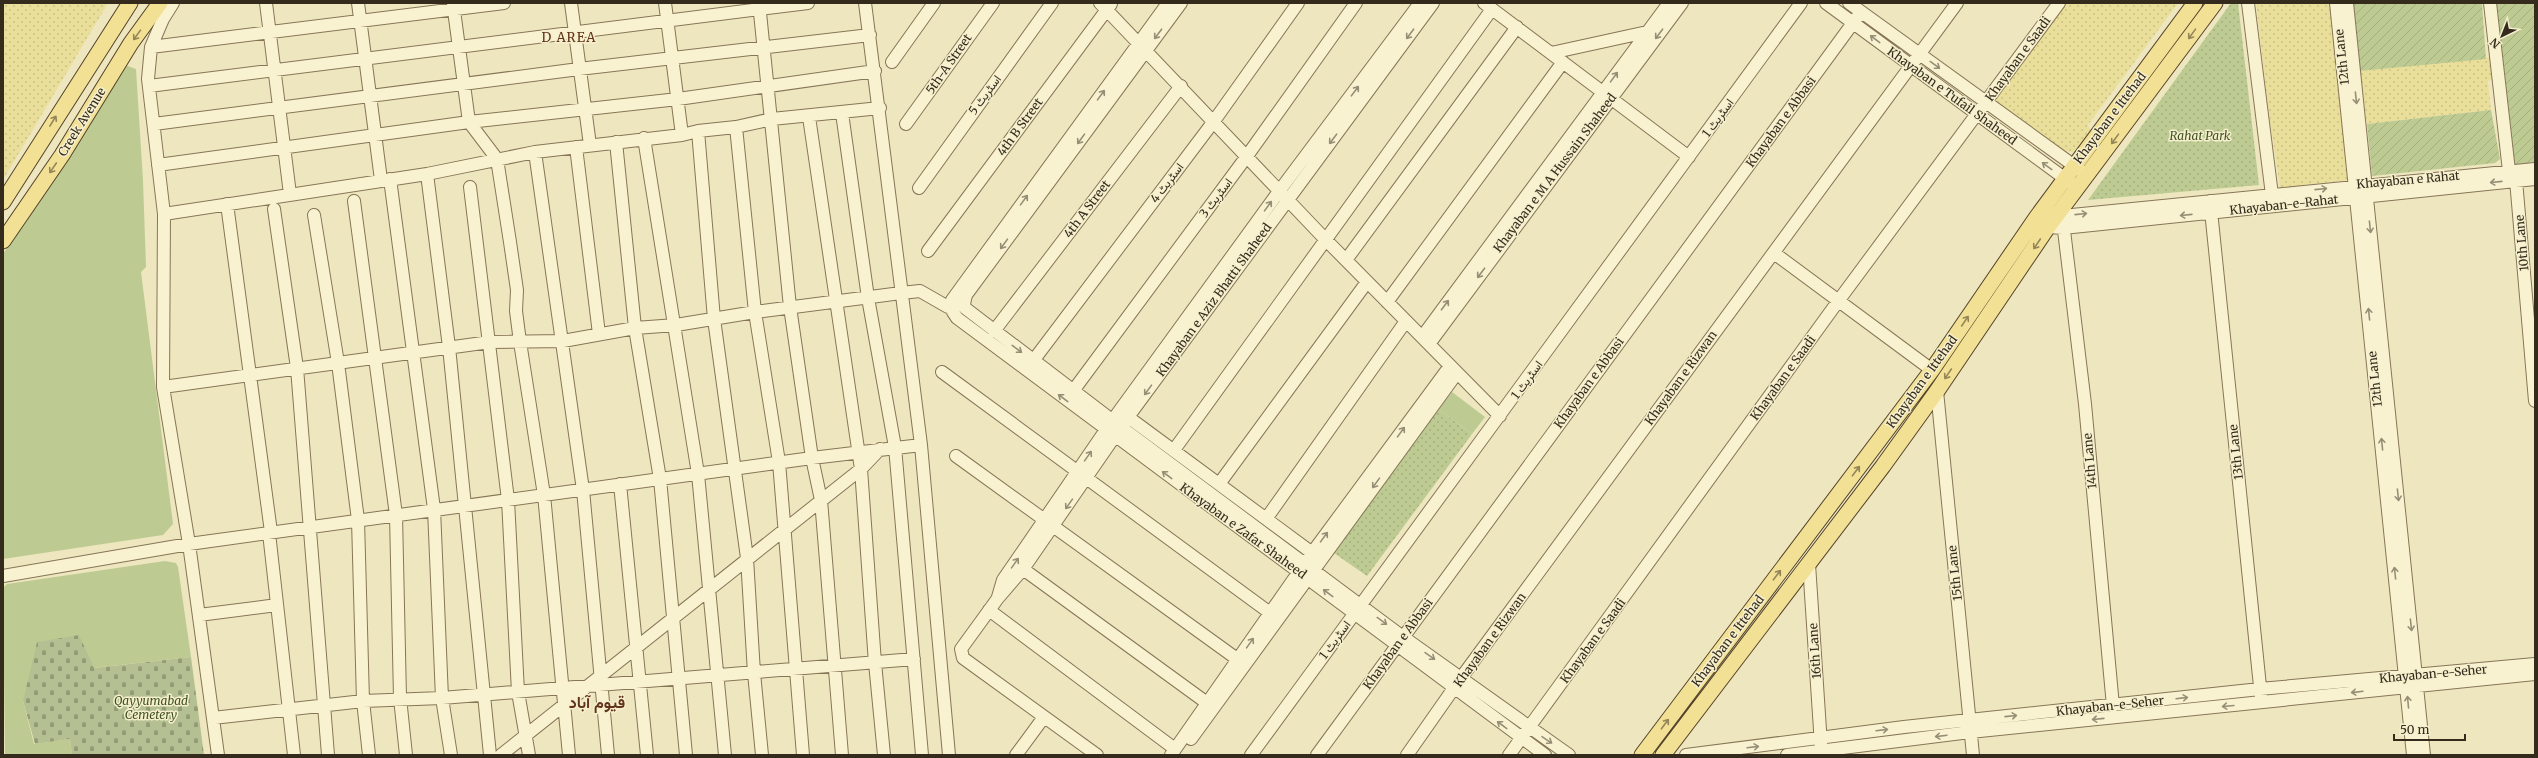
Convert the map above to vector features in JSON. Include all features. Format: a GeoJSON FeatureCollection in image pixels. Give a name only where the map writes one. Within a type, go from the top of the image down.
{"type":"FeatureCollection","features":[{"type":"Feature","properties":{"kind":"main road","name":"Creek Avenue"},"geometry":{"type":"LineString","coordinates":[[3,202],[130,3]]}},
{"type":"Feature","properties":{"kind":"main road","name":"Creek Avenue"},"geometry":{"type":"LineString","coordinates":[[3,241],[62,155],[131,43],[171,3]]}},
{"type":"Feature","properties":{"kind":"main road","name":"Khayaban e Ittehad"},"geometry":{"type":"LineString","coordinates":[[1642,755],[1932,370],[2064,179],[2195,3]]}},
{"type":"Feature","properties":{"kind":"main road","name":"Khayaban e Ittehad"},"geometry":{"type":"LineString","coordinates":[[1663,755],[1809,564],[1937,392],[2057,222],[2079,188],[2215,3]]}},
{"type":"Feature","properties":{"kind":"street"},"geometry":{"type":"LineString","coordinates":[[171,3],[148,60],[164,214],[163,387],[189,544],[218,755]]}},
{"type":"Feature","properties":{"kind":"street"},"geometry":{"type":"LineString","coordinates":[[266,3],[283,148],[290,194]]}},
{"type":"Feature","properties":{"kind":"street"},"geometry":{"type":"LineString","coordinates":[[358,3],[375,136],[386,179],[415,352],[434,509],[442,698],[451,755]]}},
{"type":"Feature","properties":{"kind":"street"},"geometry":{"type":"LineString","coordinates":[[152,47],[360,22],[454,6],[504,3]]}},
{"type":"Feature","properties":{"kind":"street"},"geometry":{"type":"LineString","coordinates":[[571,3],[590,145]]}},
{"type":"Feature","properties":{"kind":"street"},"geometry":{"type":"LineString","coordinates":[[665,3],[682,135]]}},
{"type":"Feature","properties":{"kind":"street"},"geometry":{"type":"LineString","coordinates":[[150,86],[365,60],[759,5],[808,3]]}},
{"type":"Feature","properties":{"kind":"street"},"geometry":{"type":"LineString","coordinates":[[865,3],[880,108],[901,293],[921,445],[949,755]]}},
{"type":"Feature","properties":{"kind":"street"},"geometry":{"type":"LineString","coordinates":[[892,62],[934,3]]}},
{"type":"Feature","properties":{"kind":"street","name":"5th-A Street"},"geometry":{"type":"LineString","coordinates":[[906,124],[993,3]]}},
{"type":"Feature","properties":{"kind":"street","name":"اسٹریٹ 5"},"geometry":{"type":"LineString","coordinates":[[919,188],[1052,3]]}},
{"type":"Feature","properties":{"kind":"street"},"geometry":{"type":"LineString","coordinates":[[1113,429],[1073,391],[965,308],[964,304],[966,295],[1142,47],[1168,3]]}},
{"type":"Feature","properties":{"kind":"street"},"geometry":{"type":"LineString","coordinates":[[952,304],[1142,47],[1181,3]]}},
{"type":"Feature","properties":{"kind":"street","name":"اسٹریٹ 4"},"geometry":{"type":"LineString","coordinates":[[1033,361],[1214,121],[1298,3]]}},
{"type":"Feature","properties":{"kind":"street","name":"اسٹریٹ 3"},"geometry":{"type":"LineString","coordinates":[[1073,391],[1247,156],[1356,3]]}},
{"type":"Feature","properties":{"kind":"street","name":"Khayaban e Aziz Bhatti Shaheed"},"geometry":{"type":"LineString","coordinates":[[1113,429],[1128,417],[1420,3]]}},
{"type":"Feature","properties":{"kind":"street","name":"Khayaban e Aziz Bhatti Shaheed"},"geometry":{"type":"LineString","coordinates":[[1044,717],[963,658],[961,649],[998,598],[1023,569],[1050,522],[1113,429],[1284,195],[1433,3]]}},
{"type":"Feature","properties":{"kind":"street","name":"Khayaban e M A Hussain Shaheed"},"geometry":{"type":"LineString","coordinates":[[1607,95],[1647,32],[1669,3]]}},
{"type":"Feature","properties":{"kind":"street","name":"Khayaban e M A Hussain Shaheed"},"geometry":{"type":"LineString","coordinates":[[1425,340],[1607,95],[1682,3]]}},
{"type":"Feature","properties":{"kind":"street","name":"اسٹریٹ 1"},"geometry":{"type":"LineString","coordinates":[[1251,755],[1360,611],[1801,3]]}},
{"type":"Feature","properties":{"kind":"street","name":"Khayaban e Tufail Shaheed"},"geometry":{"type":"LineString","coordinates":[[1826,3],[2064,179],[2079,188]]}},
{"type":"Feature","properties":{"kind":"street","name":"Khayaban e Rizwan"},"geometry":{"type":"LineString","coordinates":[[1407,755],[1461,678],[1957,3]]}},
{"type":"Feature","properties":{"kind":"street","name":"Khayaban e Saadi"},"geometry":{"type":"LineString","coordinates":[[1509,755],[1839,300],[1978,115],[2059,3]]}},
{"type":"Feature","properties":{"kind":"street"},"geometry":{"type":"LineString","coordinates":[[2248,3],[2272,195]]}},
{"type":"Feature","properties":{"kind":"street","name":"12th Lane"},"geometry":{"type":"LineString","coordinates":[[2336,3],[2361,190]]}},
{"type":"Feature","properties":{"kind":"street","name":"12th Lane"},"geometry":{"type":"LineString","coordinates":[[2347,3],[2361,190],[2412,681],[2424,755]]}},
{"type":"Feature","properties":{"kind":"street","name":"10th Lane"},"geometry":{"type":"LineString","coordinates":[[2490,3],[2513,176],[2533,364],[2535,401]]}},
{"type":"Feature","properties":{"kind":"street"},"geometry":{"type":"LineString","coordinates":[[759,5],[772,119],[790,307],[812,458],[821,500],[842,755]]}},
{"type":"Feature","properties":{"kind":"street"},"geometry":{"type":"LineString","coordinates":[[1106,5],[1142,47],[1181,86],[1325,239],[1500,416]]}},
{"type":"Feature","properties":{"kind":"street","name":"4th B Street"},"geometry":{"type":"LineString","coordinates":[[928,251],[1106,5]]}},
{"type":"Feature","properties":{"kind":"street"},"geometry":{"type":"LineString","coordinates":[[454,6],[469,122],[497,159],[517,290],[516,311],[520,342],[544,495],[569,755]]}},
{"type":"Feature","properties":{"kind":"street"},"geometry":{"type":"LineString","coordinates":[[1174,450],[1325,239],[1488,6],[1689,157]]}},
{"type":"Feature","properties":{"kind":"street","name":"Khayaban e Tufail Shaheed"},"geometry":{"type":"LineString","coordinates":[[1856,8],[2088,176]]}},
{"type":"Feature","properties":{"kind":"street","name":"Khayaban e Abbasi"},"geometry":{"type":"LineString","coordinates":[[1317,755],[1397,640],[1852,22],[1856,8]]}},
{"type":"Feature","properties":{"kind":"street"},"geometry":{"type":"LineString","coordinates":[[1346,260],[1433,144],[1517,27]]}},
{"type":"Feature","properties":{"kind":"street"},"geometry":{"type":"LineString","coordinates":[[1551,53],[1647,32]]}},
{"type":"Feature","properties":{"kind":"street"},"geometry":{"type":"LineString","coordinates":[[154,124],[579,69],[870,35]]}},
{"type":"Feature","properties":{"kind":"street"},"geometry":{"type":"LineString","coordinates":[[1387,302],[1563,62]]}},
{"type":"Feature","properties":{"kind":"street"},"geometry":{"type":"LineString","coordinates":[[158,165],[469,122],[678,99],[875,71]]}},
{"type":"Feature","properties":{"kind":"street","name":"4th A Street"},"geometry":{"type":"LineString","coordinates":[[994,331],[1181,86]]}},
{"type":"Feature","properties":{"kind":"street"},"geometry":{"type":"LineString","coordinates":[[164,214],[426,174],[535,152],[644,138],[682,135],[698,131],[736,127],[772,119],[809,117],[880,108]]}},
{"type":"Feature","properties":{"kind":"street"},"geometry":{"type":"LineString","coordinates":[[842,113],[868,298],[895,448],[922,755]]}},
{"type":"Feature","properties":{"kind":"street"},"geometry":{"type":"LineString","coordinates":[[809,117],[838,302],[861,469],[875,663],[884,755]]}},
{"type":"Feature","properties":{"kind":"street"},"geometry":{"type":"LineString","coordinates":[[736,127],[755,312],[779,462],[783,530],[797,669],[803,755]]}},
{"type":"Feature","properties":{"kind":"street"},"geometry":{"type":"LineString","coordinates":[[698,131],[714,319],[736,468],[747,558],[754,673],[762,755]]}},
{"type":"Feature","properties":{"kind":"street"},"geometry":{"type":"LineString","coordinates":[[644,138],[676,325],[698,474],[725,755]]}},
{"type":"Feature","properties":{"kind":"street"},"geometry":{"type":"LineString","coordinates":[[616,142],[635,328],[660,479],[686,755]]}},
{"type":"Feature","properties":{"kind":"street"},"geometry":{"type":"LineString","coordinates":[[576,147],[599,334]]}},
{"type":"Feature","properties":{"kind":"street"},"geometry":{"type":"LineString","coordinates":[[535,152],[583,490],[608,755]]}},
{"type":"Feature","properties":{"kind":"street","name":"Khayaban e Rahat"},"geometry":{"type":"LineString","coordinates":[[2057,222],[2210,207],[2272,195],[2361,190],[2513,176],[2535,168]]}},
{"type":"Feature","properties":{"kind":"street"},"geometry":{"type":"LineString","coordinates":[[426,174],[449,347],[490,755]]}},
{"type":"Feature","properties":{"kind":"street"},"geometry":{"type":"LineString","coordinates":[[2513,176],[2535,179]]}},
{"type":"Feature","properties":{"kind":"street"},"geometry":{"type":"LineString","coordinates":[[470,187],[508,500],[518,692],[530,755]]}},
{"type":"Feature","properties":{"kind":"street","name":"Khayaban-e-Rahat"},"geometry":{"type":"LineString","coordinates":[[2210,207],[2361,190]]}},
{"type":"Feature","properties":{"kind":"street"},"geometry":{"type":"LineString","coordinates":[[354,201],[396,515],[400,698],[406,755]]}},
{"type":"Feature","properties":{"kind":"street"},"geometry":{"type":"LineString","coordinates":[[227,204],[270,533],[294,755]]}},
{"type":"Feature","properties":{"kind":"street","name":"13th Lane"},"geometry":{"type":"LineString","coordinates":[[2210,207],[2262,703]]}},
{"type":"Feature","properties":{"kind":"street"},"geometry":{"type":"LineString","coordinates":[[274,209],[297,368],[322,706],[328,755]]}},
{"type":"Feature","properties":{"kind":"street"},"geometry":{"type":"LineString","coordinates":[[2040,213],[2057,222]]}},
{"type":"Feature","properties":{"kind":"street"},"geometry":{"type":"LineString","coordinates":[[314,215],[338,363],[358,520],[362,701],[368,755]]}},
{"type":"Feature","properties":{"kind":"street","name":"14th Lane"},"geometry":{"type":"LineString","coordinates":[[2057,222],[2084,404],[2113,706]]}},
{"type":"Feature","properties":{"kind":"street"},"geometry":{"type":"LineString","coordinates":[[1774,252],[1932,370]]}},
{"type":"Feature","properties":{"kind":"street"},"geometry":{"type":"LineString","coordinates":[[1219,484],[1367,282]]}},
{"type":"Feature","properties":{"kind":"street"},"geometry":{"type":"LineString","coordinates":[[163,387],[490,342],[562,341],[635,328],[676,325],[790,307],[901,293],[920,292],[952,304],[964,304]]}},
{"type":"Feature","properties":{"kind":"street"},"geometry":{"type":"LineString","coordinates":[[952,304],[957,318],[1113,429],[1360,611],[1397,640],[1454,689],[1521,739],[1546,755]]}},
{"type":"Feature","properties":{"kind":"street"},"geometry":{"type":"LineString","coordinates":[[1266,519],[1406,321]]}},
{"type":"Feature","properties":{"kind":"street"},"geometry":{"type":"LineString","coordinates":[[1175,753],[1454,369]]}},
{"type":"Feature","properties":{"kind":"street"},"geometry":{"type":"LineString","coordinates":[[942,372],[1275,616]]}},
{"type":"Feature","properties":{"kind":"street","name":"15th Lane"},"geometry":{"type":"LineString","coordinates":[[1937,392],[1973,755]]}},
{"type":"Feature","properties":{"kind":"street"},"geometry":{"type":"LineString","coordinates":[[1128,417],[1317,556]]}},
{"type":"Feature","properties":{"kind":"street"},"geometry":{"type":"LineString","coordinates":[[3,577],[189,544],[779,462],[921,445]]}},
{"type":"Feature","properties":{"kind":"street"},"geometry":{"type":"LineString","coordinates":[[601,681],[636,647],[861,469],[880,449]]}},
{"type":"Feature","properties":{"kind":"street"},"geometry":{"type":"LineString","coordinates":[[956,456],[1050,522],[1242,662]]}},
{"type":"Feature","properties":{"kind":"street"},"geometry":{"type":"LineString","coordinates":[[620,484],[646,755]]}},
{"type":"Feature","properties":{"kind":"street","name":"Khayaban e Aziz Bhatti Shaheed"},"geometry":{"type":"LineString","coordinates":[[998,598],[1003,580],[1050,522]]}},
{"type":"Feature","properties":{"kind":"street","name":"16th Lane"},"geometry":{"type":"LineString","coordinates":[[1809,564],[1822,753]]}},
{"type":"Feature","properties":{"kind":"street"},"geometry":{"type":"LineString","coordinates":[[1023,569],[1207,703]]}},
{"type":"Feature","properties":{"kind":"street"},"geometry":{"type":"LineString","coordinates":[[199,614],[277,605]]}},
{"type":"Feature","properties":{"kind":"street"},"geometry":{"type":"LineString","coordinates":[[989,610],[1175,753]]}},
{"type":"Feature","properties":{"kind":"street"},"geometry":{"type":"LineString","coordinates":[[1397,640],[1461,678],[1529,728],[1569,755]]}},
{"type":"Feature","properties":{"kind":"street"},"geometry":{"type":"LineString","coordinates":[[213,718],[362,701],[484,695],[587,686],[601,681],[640,683],[914,659]]}},
{"type":"Feature","properties":{"kind":"street"},"geometry":{"type":"LineString","coordinates":[[1175,753],[1207,703],[1242,662]]}},
{"type":"Feature","properties":{"kind":"street","name":"Khayaban-e-Seher"},"geometry":{"type":"LineString","coordinates":[[1686,755],[1820,738],[2262,703],[2535,664]]}},
{"type":"Feature","properties":{"kind":"street","name":"Khayaban-e-Seher"},"geometry":{"type":"LineString","coordinates":[[1787,755],[1822,753],[1970,726],[2113,706],[2260,688],[2535,674]]}},
{"type":"Feature","properties":{"kind":"street","name":"12th Lane"},"geometry":{"type":"LineString","coordinates":[[2412,681],[2413,755]]}},
{"type":"Feature","properties":{"kind":"street"},"geometry":{"type":"LineString","coordinates":[[501,755],[587,686]]}},
{"type":"Feature","properties":{"kind":"street"},"geometry":{"type":"LineString","coordinates":[[1016,755],[1044,717],[1097,755]]}},
{"type":"Feature","properties":{"kind":"green space","name":"Rahat Park"},"geometry":{"type":"Polygon","coordinates":[[[2231,3],[2238,3],[2259,185],[2088,200],[2231,3]]]}},
{"type":"Feature","properties":{"kind":"green space"},"geometry":{"type":"Polygon","coordinates":[[[2353,3],[2482,3],[2486,59],[2360,71],[2353,3]]]}},
{"type":"Feature","properties":{"kind":"green space"},"geometry":{"type":"Polygon","coordinates":[[[2495,3],[2535,3],[2535,162],[2512,165],[2495,3]]]}},
{"type":"Feature","properties":{"kind":"green space"},"geometry":{"type":"Polygon","coordinates":[[[125,65],[136,69],[143,181],[146,267],[141,272],[173,524],[163,535],[3,559],[3,254],[125,65]]]}},
{"type":"Feature","properties":{"kind":"green space"},"geometry":{"type":"Polygon","coordinates":[[[2491,110],[2500,159],[2495,163],[2372,176],[2367,124],[2491,110]]]}},
{"type":"Feature","properties":{"kind":"green space"},"geometry":{"type":"Polygon","coordinates":[[[1452,392],[1485,417],[1472,434],[1438,409],[1452,392]]]}},
{"type":"Feature","properties":{"kind":"green space"},"geometry":{"type":"Polygon","coordinates":[[[1438,409],[1472,434],[1367,576],[1334,553],[1438,409]]]}},
{"type":"Feature","properties":{"kind":"green space"},"geometry":{"type":"Polygon","coordinates":[[[165,561],[176,563],[178,567],[191,657],[93,668],[23,701],[34,744],[70,739],[72,755],[5,755],[3,588],[7,584],[165,561]]]}},
{"type":"Feature","properties":{"kind":"green space","name":"Qayyumabad Cemetery"},"geometry":{"type":"Polygon","coordinates":[[[79,635],[94,668],[191,657],[204,755],[72,755],[70,739],[35,744],[23,701],[37,642],[79,635]]]}},
{"type":"Feature","properties":{"kind":"sand"},"geometry":{"type":"Polygon","coordinates":[[[3,3],[108,3],[3,180],[3,3]]]}},
{"type":"Feature","properties":{"kind":"sand"},"geometry":{"type":"Polygon","coordinates":[[[2066,3],[2178,3],[2088,125],[2092,136],[2074,152],[2061,151],[1995,101],[2066,3]]]}},
{"type":"Feature","properties":{"kind":"sand"},"geometry":{"type":"Polygon","coordinates":[[[2256,3],[2331,3],[2348,180],[2280,188],[2269,114],[2256,3]]]}},
{"type":"Feature","properties":{"kind":"sand"},"geometry":{"type":"Polygon","coordinates":[[[2493,57],[2495,79],[2488,81],[2491,110],[2367,124],[2360,71],[2493,57]]]}},
{"type":"Feature","properties":{"kind":"district","name":"D AREA"},"geometry":{"type":"Point","coordinates":[569,37]}},
{"type":"Feature","properties":{"kind":"district","name":"قیوم آباد"},"geometry":{"type":"Point","coordinates":[597,702]}}]}
